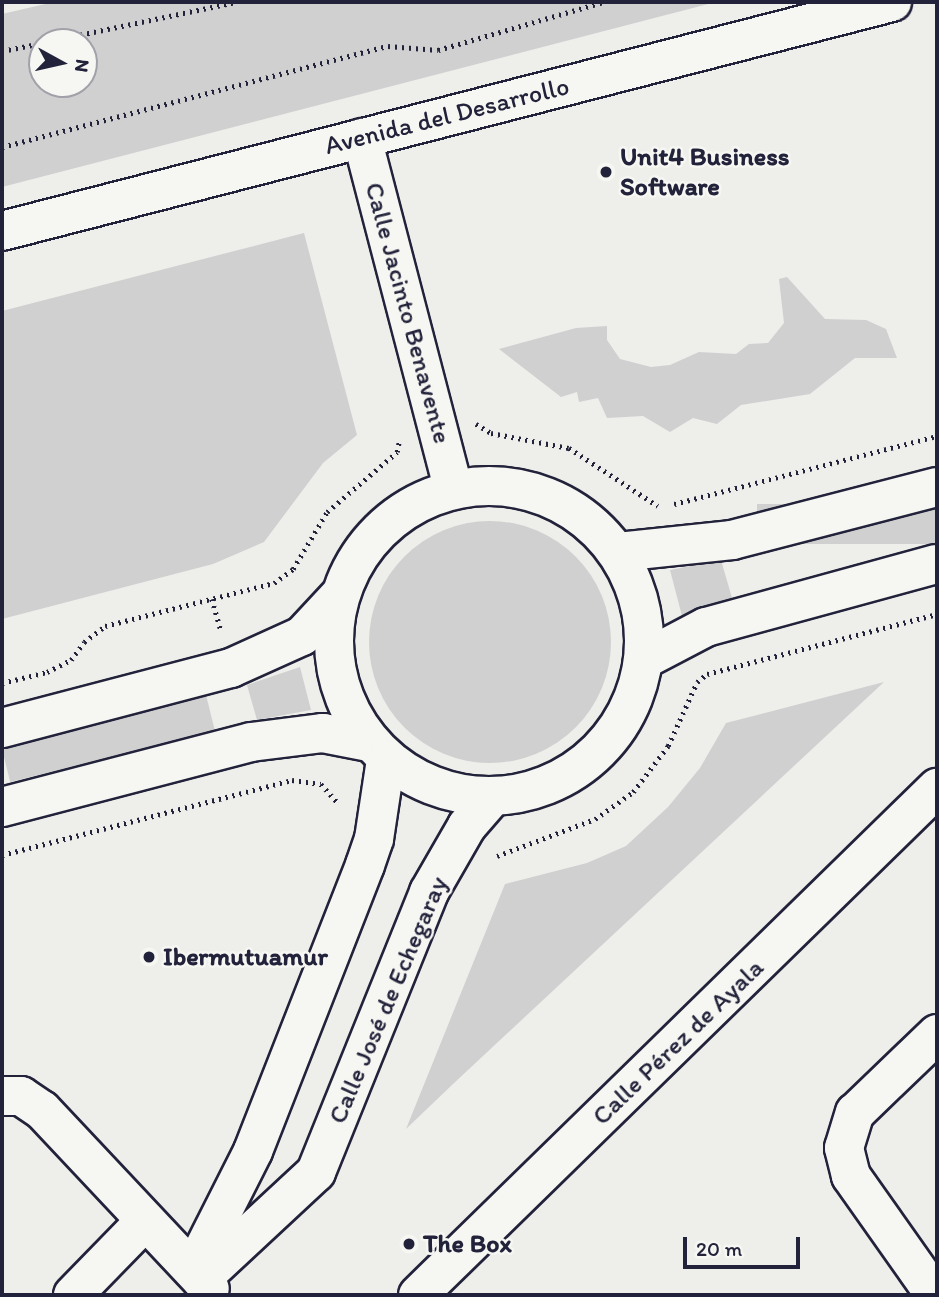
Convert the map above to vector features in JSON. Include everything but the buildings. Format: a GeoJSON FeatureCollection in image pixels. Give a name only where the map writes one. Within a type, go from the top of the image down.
{"type":"FeatureCollection","features":[{"type":"Feature","properties":{"kind":"street","name":"Avenida del Desarrollo"},"geometry":{"type":"LineString","coordinates":[[2,231],[891,2]]}},
{"type":"Feature","properties":{"kind":"street","name":"Calle Jacinto Benavente"},"geometry":{"type":"LineString","coordinates":[[362,138],[453,488]]}},
{"type":"Feature","properties":{"kind":"street"},"geometry":{"type":"LineString","coordinates":[[2,728],[232,668],[302,636],[339,596],[359,555],[407,508],[453,488],[493,484],[542,493],[587,518],[618,552],[641,604],[645,659],[628,713],[593,759],[549,786],[491,798],[437,790],[378,751],[323,733],[251,742],[2,807]]}},
{"type":"Feature","properties":{"kind":"street"},"geometry":{"type":"LineString","coordinates":[[618,552],[732,540],[937,487]]}},
{"type":"Feature","properties":{"kind":"street"},"geometry":{"type":"LineString","coordinates":[[645,659],[706,627],[937,564]]}},
{"type":"Feature","properties":{"kind":"street"},"geometry":{"type":"LineString","coordinates":[[11,1096],[42,1110],[203,1282],[370,852],[378,751],[349,712],[333,652],[339,596]]}},
{"type":"Feature","properties":{"kind":"street","name":"Calle Pérez de Ayala"},"geometry":{"type":"LineString","coordinates":[[418,1295],[937,788]]}},
{"type":"Feature","properties":{"kind":"street","name":"Calle José de Echegaray"},"geometry":{"type":"LineString","coordinates":[[203,1282],[316,1172],[429,891],[467,827],[491,798]]}},
{"type":"Feature","properties":{"kind":"street"},"geometry":{"type":"LineString","coordinates":[[936,1295],[851,1176],[844,1148],[855,1113],[937,1034]]}},
{"type":"Feature","properties":{"kind":"street"},"geometry":{"type":"LineString","coordinates":[[253,1151],[289,1170],[316,1172]]}},
{"type":"Feature","properties":{"kind":"street"},"geometry":{"type":"LineString","coordinates":[[73,1295],[145,1221]]}},
{"type":"Feature","properties":{"kind":"path"},"geometry":{"type":"LineString","coordinates":[[98,31],[236,2]]}},
{"type":"Feature","properties":{"kind":"path"},"geometry":{"type":"LineString","coordinates":[[2,147],[388,46],[438,50],[603,2]]}},
{"type":"Feature","properties":{"kind":"path"},"geometry":{"type":"LineString","coordinates":[[2,51],[28,45]]}},
{"type":"Feature","properties":{"kind":"path"},"geometry":{"type":"LineString","coordinates":[[473,422],[491,433],[569,448],[657,506],[937,436]]}},
{"type":"Feature","properties":{"kind":"path"},"geometry":{"type":"LineString","coordinates":[[2,683],[47,672],[71,660],[84,642],[105,626],[274,583],[292,569],[335,504],[397,452],[400,438]]}},
{"type":"Feature","properties":{"kind":"path"},"geometry":{"type":"LineString","coordinates":[[488,865],[498,855],[595,819],[633,792],[668,746],[697,682],[707,674],[937,614]]}},
{"type":"Feature","properties":{"kind":"path"},"geometry":{"type":"LineString","coordinates":[[2,855],[292,780],[321,784],[334,794],[340,814]]}},
{"type":"Feature","properties":{"kind":"shaded area"},"geometry":{"type":"Polygon","coordinates":[[[54,2],[716,2],[2,187],[2,14],[54,2]]]}},
{"type":"Feature","properties":{"kind":"shaded area"},"geometry":{"type":"Polygon","coordinates":[[[304,233],[357,435],[323,463],[264,542],[213,564],[2,619],[2,311],[304,233]]]}},
{"type":"Feature","properties":{"kind":"shaded area"},"geometry":{"type":"Polygon","coordinates":[[[787,277],[825,319],[866,320],[886,329],[897,358],[855,358],[810,394],[741,405],[717,424],[693,418],[670,432],[643,416],[607,418],[598,398],[579,402],[577,392],[561,397],[499,349],[576,328],[607,326],[607,340],[620,359],[651,367],[670,365],[699,352],[736,354],[749,344],[768,343],[784,323],[779,279],[787,277]]]}},
{"type":"Feature","properties":{"kind":"shaded area"},"geometry":{"type":"Polygon","coordinates":[[[757,504],[937,504],[937,544],[757,544],[757,504]]]}},
{"type":"Feature","properties":{"kind":"shaded area"},"geometry":{"type":"Polygon","coordinates":[[[490,521],[525,526],[547,535],[583,565],[597,585],[606,607],[611,642],[606,677],[597,699],[567,735],[547,749],[525,758],[490,763],[455,758],[433,749],[397,719],[383,699],[374,677],[369,642],[374,607],[383,585],[413,549],[433,535],[455,526],[490,521]]]}},
{"type":"Feature","properties":{"kind":"shaded area"},"geometry":{"type":"Polygon","coordinates":[[[721,560],[732,598],[682,616],[670,570],[721,560]]]}},
{"type":"Feature","properties":{"kind":"shaded area"},"geometry":{"type":"Polygon","coordinates":[[[300,667],[311,710],[257,720],[247,685],[300,667]]]}},
{"type":"Feature","properties":{"kind":"shaded area"},"geometry":{"type":"Polygon","coordinates":[[[884,682],[406,1129],[505,884],[587,863],[626,846],[668,807],[700,768],[726,723],[884,682]]]}},
{"type":"Feature","properties":{"kind":"shaded area"},"geometry":{"type":"Polygon","coordinates":[[[206,695],[215,731],[10,782],[2,746],[206,695]]]}},
{"type":"Feature","properties":{"kind":"place","name":"Unit4 Business Software"},"geometry":{"type":"Point","coordinates":[606,172]}},
{"type":"Feature","properties":{"kind":"place","name":"Ibermutuamur"},"geometry":{"type":"Point","coordinates":[149,957]}},
{"type":"Feature","properties":{"kind":"place","name":"The Box"},"geometry":{"type":"Point","coordinates":[409,1244]}}]}
